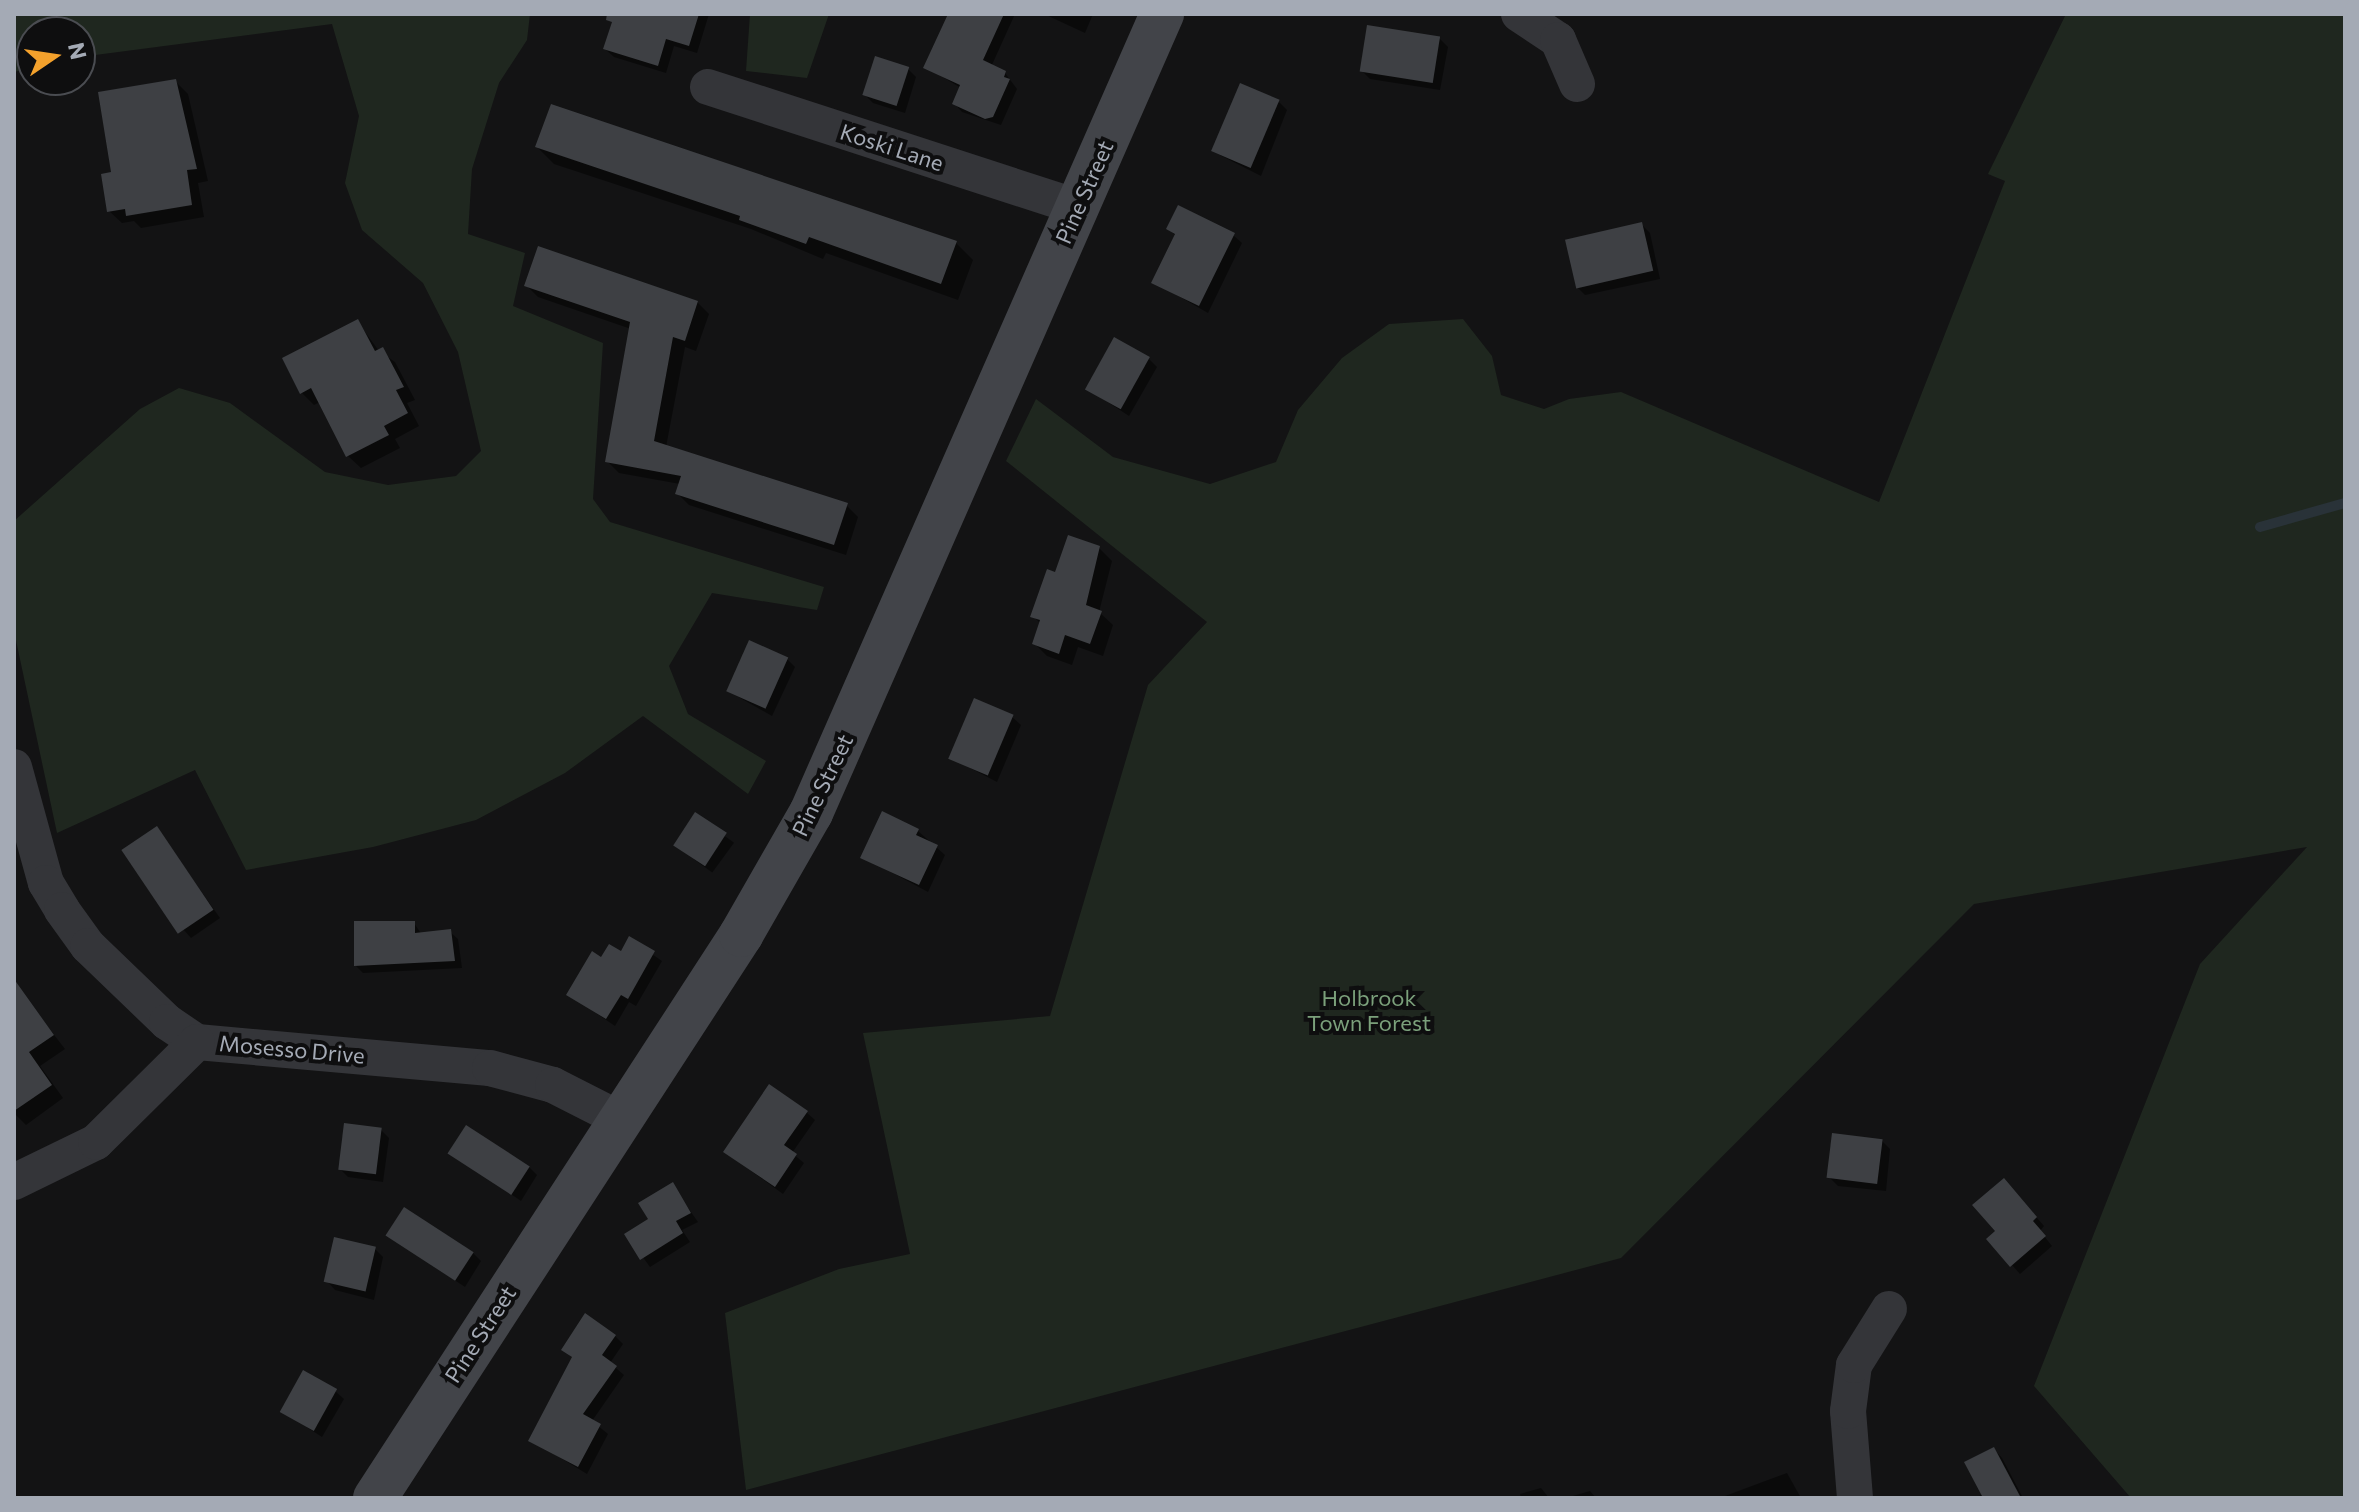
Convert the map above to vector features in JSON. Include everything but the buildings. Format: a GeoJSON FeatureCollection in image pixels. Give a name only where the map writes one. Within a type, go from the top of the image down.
{"type":"FeatureCollection","features":[{"type":"Feature","properties":{"kind":"main road","name":"Pine Street"},"geometry":{"type":"LineString","coordinates":[[375,1498],[741,935],[811,813],[1162,14]]}},
{"type":"Feature","properties":{"kind":"street"},"geometry":{"type":"LineString","coordinates":[[1519,14],[1558,40],[1577,84]]}},
{"type":"Feature","properties":{"kind":"street","name":"Koski Lane"},"geometry":{"type":"LineString","coordinates":[[708,87],[1077,207]]}},
{"type":"Feature","properties":{"kind":"street","name":"Mosesso Drive"},"geometry":{"type":"LineString","coordinates":[[14,767],[46,883],[62,910],[88,946],[167,1022],[197,1042],[490,1068],[553,1085],[620,1119]]}},
{"type":"Feature","properties":{"kind":"street"},"geometry":{"type":"LineString","coordinates":[[14,1182],[96,1142],[197,1042]]}},
{"type":"Feature","properties":{"kind":"street"},"geometry":{"type":"LineString","coordinates":[[1855,1498],[1848,1411],[1854,1365],[1889,1309]]}},
{"type":"Feature","properties":{"kind":"green space"},"geometry":{"type":"Polygon","coordinates":[[[14,14],[530,14],[527,40],[499,83],[472,169],[468,234],[525,253],[513,306],[603,343],[593,499],[610,522],[824,587],[817,610],[712,593],[669,666],[688,714],[766,761],[748,794],[643,716],[565,773],[476,820],[373,847],[246,870],[195,770],[57,833],[14,631],[14,521],[140,409],[179,388],[230,403],[325,472],[388,485],[456,476],[481,451],[458,352],[423,283],[362,230],[345,183],[359,116],[332,24],[96,55],[96,16],[16,16],[14,72],[14,14]]]}},
{"type":"Feature","properties":{"kind":"green space"},"geometry":{"type":"Polygon","coordinates":[[[750,14],[829,14],[807,78],[746,71],[750,14]]]}},
{"type":"Feature","properties":{"kind":"green space","name":"Holbrook Town Forest"},"geometry":{"type":"Polygon","coordinates":[[[2066,14],[2345,14],[2345,1498],[2131,1498],[2034,1386],[2200,964],[2307,847],[1974,904],[1621,1258],[746,1490],[725,1313],[839,1269],[910,1254],[863,1033],[1050,1016],[1148,685],[1207,622],[1006,461],[1036,399],[1113,457],[1210,484],[1276,462],[1298,410],[1342,358],[1389,324],[1463,319],[1492,356],[1501,395],[1544,409],[1569,399],[1621,392],[1879,502],[2005,181],[1988,174],[2066,14]]]}},
{"type":"Feature","properties":{"kind":"waterway"},"geometry":{"type":"LineString","coordinates":[[2260,527],[2345,503]]}}]}
